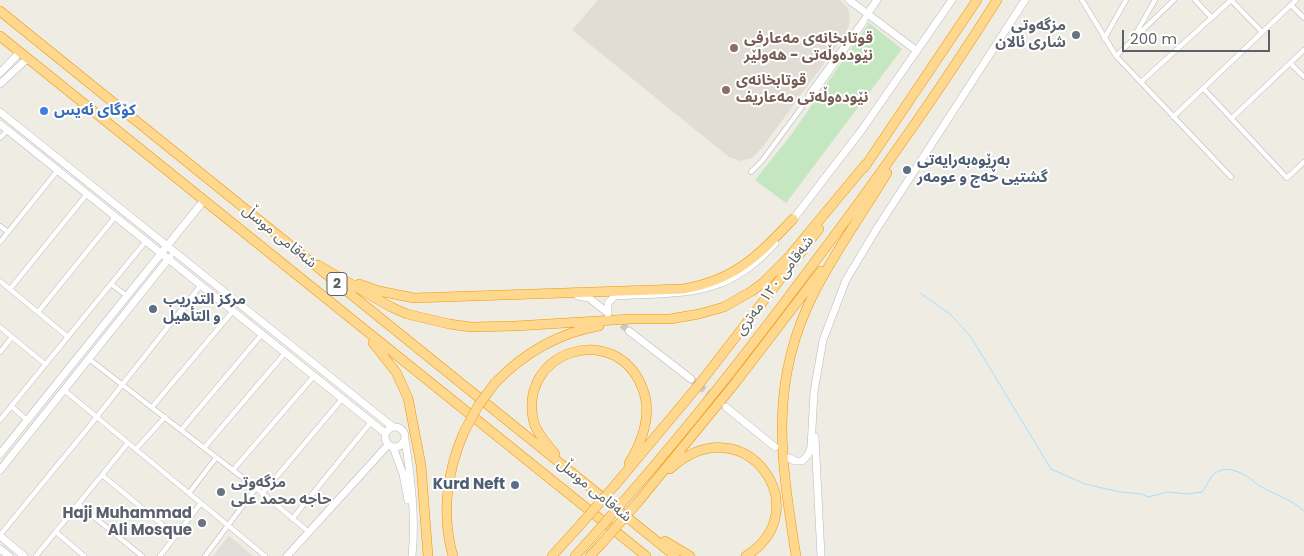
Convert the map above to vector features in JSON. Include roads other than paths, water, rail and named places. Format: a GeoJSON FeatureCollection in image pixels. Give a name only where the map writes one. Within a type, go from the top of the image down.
{"type":"FeatureCollection","features":[{"type":"Feature","properties":{"kind":"highway","name":"شەقامی ١٢٠ مەتری"},"geometry":{"type":"LineString","coordinates":[[552,556],[616,484],[745,327],[866,164],[976,0]]}},
{"type":"Feature","properties":{"kind":"highway","name":"شەقامی ١٢٠ مەتری"},"geometry":{"type":"LineString","coordinates":[[576,556],[688,425],[780,309],[904,140],[997,0]]}},
{"type":"Feature","properties":{"kind":"highway","name":"شەقامی موسڵ"},"geometry":{"type":"LineString","coordinates":[[0,11],[675,556]]}},
{"type":"Feature","properties":{"kind":"highway","name":"شەقامی موسڵ"},"geometry":{"type":"LineString","coordinates":[[0,36],[646,556]]}},
{"type":"Feature","properties":{"kind":"highway"},"geometry":{"type":"LineString","coordinates":[[796,556],[781,440],[782,401],[792,349],[805,311],[822,278],[876,191],[904,140]]}},
{"type":"Feature","properties":{"kind":"highway"},"geometry":{"type":"LineString","coordinates":[[334,272],[356,287],[407,314],[449,324],[496,327],[670,319],[712,311],[724,307],[764,282],[787,259],[866,164]]}},
{"type":"Feature","properties":{"kind":"highway"},"geometry":{"type":"LineString","coordinates":[[309,262],[379,291],[414,298],[667,290],[699,286],[731,273],[770,244],[793,219]]}},
{"type":"Feature","properties":{"kind":"highway"},"geometry":{"type":"LineString","coordinates":[[647,492],[771,337],[854,226]]}},
{"type":"Feature","properties":{"kind":"highway"},"geometry":{"type":"LineString","coordinates":[[325,298],[377,348],[390,363],[404,388],[421,465],[428,556]]}},
{"type":"Feature","properties":{"kind":"highway"},"geometry":{"type":"LineString","coordinates":[[453,556],[448,528],[448,492],[452,463],[464,432],[478,406],[496,383],[531,352],[554,339],[588,328],[651,319]]}},
{"type":"Feature","properties":{"kind":"highway"},"geometry":{"type":"LineString","coordinates":[[564,466],[535,424],[532,402],[535,386],[544,371],[564,355],[582,350],[609,352],[623,361],[637,376],[647,406],[646,422],[640,440],[632,458],[616,484]]}},
{"type":"Feature","properties":{"kind":"highway"},"geometry":{"type":"LineString","coordinates":[[592,554],[647,492],[674,465],[687,456],[717,447],[745,454],[754,459],[768,475],[773,485],[776,507],[769,533],[757,548],[746,556]]}},
{"type":"Feature","properties":{"kind":"highway"},"geometry":{"type":"LineString","coordinates":[[634,523],[690,556]]}},
{"type":"Feature","properties":{"kind":"highway"},"geometry":{"type":"LineString","coordinates":[[622,537],[641,556]]}},
{"type":"Feature","properties":{"kind":"street"},"geometry":{"type":"LineString","coordinates":[[849,0],[917,51]]}},
{"type":"Feature","properties":{"kind":"street"},"geometry":{"type":"LineString","coordinates":[[854,0],[866,14]]}},
{"type":"Feature","properties":{"kind":"street"},"geometry":{"type":"LineString","coordinates":[[751,172],[762,161],[807,100],[814,94],[864,23],[866,14],[877,0]]}},
{"type":"Feature","properties":{"kind":"street"},"geometry":{"type":"LineString","coordinates":[[549,294],[584,296],[608,313],[608,303],[614,296],[686,293],[708,288],[728,280],[747,269],[764,255],[861,131],[952,0]]}},
{"type":"Feature","properties":{"kind":"street"},"geometry":{"type":"LineString","coordinates":[[789,458],[800,461],[805,459],[810,452],[815,380],[823,340],[846,280],[876,230],[1024,0]]}},
{"type":"Feature","properties":{"kind":"street"},"geometry":{"type":"LineString","coordinates":[[1082,0],[1116,56],[1231,177]]}},
{"type":"Feature","properties":{"kind":"street"},"geometry":{"type":"LineString","coordinates":[[1104,38],[1126,0]]}},
{"type":"Feature","properties":{"kind":"street"},"geometry":{"type":"LineString","coordinates":[[1132,40],[1156,0]]}},
{"type":"Feature","properties":{"kind":"street"},"geometry":{"type":"LineString","coordinates":[[1116,56],[1174,0]]}},
{"type":"Feature","properties":{"kind":"street"},"geometry":{"type":"LineString","coordinates":[[1196,0],[1211,17]]}},
{"type":"Feature","properties":{"kind":"street"},"geometry":{"type":"LineString","coordinates":[[1141,82],[1231,0],[1262,32]]}},
{"type":"Feature","properties":{"kind":"street"},"geometry":{"type":"LineString","coordinates":[[1173,117],[1296,0]]}},
{"type":"Feature","properties":{"kind":"street"},"geometry":{"type":"LineString","coordinates":[[1291,5],[1304,18]]}},
{"type":"Feature","properties":{"kind":"street"},"geometry":{"type":"LineString","coordinates":[[1232,118],[1304,50]]}},
{"type":"Feature","properties":{"kind":"street"},"geometry":{"type":"LineString","coordinates":[[0,73],[20,52]]}},
{"type":"Feature","properties":{"kind":"street"},"geometry":{"type":"LineString","coordinates":[[0,84],[28,58]]}},
{"type":"Feature","properties":{"kind":"street"},"geometry":{"type":"LineString","coordinates":[[11,62],[17,68]]}},
{"type":"Feature","properties":{"kind":"street"},"geometry":{"type":"LineString","coordinates":[[1290,63],[1304,77]]}},
{"type":"Feature","properties":{"kind":"street"},"geometry":{"type":"LineString","coordinates":[[1203,88],[1287,178],[1304,162]]}},
{"type":"Feature","properties":{"kind":"street"},"geometry":{"type":"LineString","coordinates":[[0,112],[393,427],[402,430],[405,440],[412,501],[412,556]]}},
{"type":"Feature","properties":{"kind":"street"},"geometry":{"type":"LineString","coordinates":[[0,124],[385,433]]}},
{"type":"Feature","properties":{"kind":"street"},"geometry":{"type":"LineString","coordinates":[[0,138],[8,130]]}},
{"type":"Feature","properties":{"kind":"street"},"geometry":{"type":"LineString","coordinates":[[0,242],[58,170]]}},
{"type":"Feature","properties":{"kind":"street"},"geometry":{"type":"LineString","coordinates":[[74,184],[80,176]]}},
{"type":"Feature","properties":{"kind":"street"},"geometry":{"type":"LineString","coordinates":[[10,289],[87,194]]}},
{"type":"Feature","properties":{"kind":"street"},"geometry":{"type":"LineString","coordinates":[[0,454],[204,200]]}},
{"type":"Feature","properties":{"kind":"street"},"geometry":{"type":"LineString","coordinates":[[38,312],[115,217]]}},
{"type":"Feature","properties":{"kind":"street"},"geometry":{"type":"LineString","coordinates":[[0,226],[8,232]]}},
{"type":"Feature","properties":{"kind":"street"},"geometry":{"type":"LineString","coordinates":[[0,420],[146,241]]}},
{"type":"Feature","properties":{"kind":"street"},"geometry":{"type":"LineString","coordinates":[[0,470],[174,252]]}},
{"type":"Feature","properties":{"kind":"street"},"geometry":{"type":"LineString","coordinates":[[0,281],[68,337]]}},
{"type":"Feature","properties":{"kind":"street"},"geometry":{"type":"LineString","coordinates":[[111,284],[127,296]]}},
{"type":"Feature","properties":{"kind":"street"},"geometry":{"type":"LineString","coordinates":[[24,556],[0,536],[201,285]]}},
{"type":"Feature","properties":{"kind":"street"},"geometry":{"type":"LineString","coordinates":[[152,407],[233,311]]}},
{"type":"Feature","properties":{"kind":"street"},"geometry":{"type":"LineString","coordinates":[[0,327],[45,364]]}},
{"type":"Feature","properties":{"kind":"street"},"geometry":{"type":"LineString","coordinates":[[629,331],[690,379]]}},
{"type":"Feature","properties":{"kind":"street"},"geometry":{"type":"LineString","coordinates":[[181,430],[262,334]]}},
{"type":"Feature","properties":{"kind":"street"},"geometry":{"type":"LineString","coordinates":[[270,341],[276,334]]}},
{"type":"Feature","properties":{"kind":"street"},"geometry":{"type":"LineString","coordinates":[[0,352],[12,337]]}},
{"type":"Feature","properties":{"kind":"street"},"geometry":{"type":"LineString","coordinates":[[204,448],[285,353]]}},
{"type":"Feature","properties":{"kind":"street"},"geometry":{"type":"LineString","coordinates":[[89,359],[256,488],[309,532]]}},
{"type":"Feature","properties":{"kind":"street"},"geometry":{"type":"LineString","coordinates":[[233,470],[314,376]]}},
{"type":"Feature","properties":{"kind":"street"},"geometry":{"type":"LineString","coordinates":[[64,390],[265,556]]}},
{"type":"Feature","properties":{"kind":"street"},"geometry":{"type":"LineString","coordinates":[[262,494],[342,399]]}},
{"type":"Feature","properties":{"kind":"street"},"geometry":{"type":"LineString","coordinates":[[813,404],[821,556]]}},
{"type":"Feature","properties":{"kind":"street"},"geometry":{"type":"LineString","coordinates":[[11,406],[27,420]]}},
{"type":"Feature","properties":{"kind":"street"},"geometry":{"type":"LineString","coordinates":[[726,407],[775,447]]}},
{"type":"Feature","properties":{"kind":"street"},"geometry":{"type":"LineString","coordinates":[[34,412],[42,418]]}},
{"type":"Feature","properties":{"kind":"street"},"geometry":{"type":"LineString","coordinates":[[136,449],[165,417]]}},
{"type":"Feature","properties":{"kind":"street"},"geometry":{"type":"LineString","coordinates":[[292,519],[371,422]]}},
{"type":"Feature","properties":{"kind":"street"},"geometry":{"type":"LineString","coordinates":[[385,433],[393,427]]}},
{"type":"Feature","properties":{"kind":"street"},"geometry":{"type":"LineString","coordinates":[[385,433],[385,439],[401,467],[407,498],[409,521],[407,556]]}},
{"type":"Feature","properties":{"kind":"street"},"geometry":{"type":"LineString","coordinates":[[390,446],[399,447],[405,440]]}},
{"type":"Feature","properties":{"kind":"street"},"geometry":{"type":"LineString","coordinates":[[36,556],[128,443]]}},
{"type":"Feature","properties":{"kind":"street"},"geometry":{"type":"LineString","coordinates":[[287,556],[390,446]]}},
{"type":"Feature","properties":{"kind":"street"},"geometry":{"type":"LineString","coordinates":[[189,493],[216,458]]}},
{"type":"Feature","properties":{"kind":"street"},"geometry":{"type":"LineString","coordinates":[[102,475],[176,536]]}},
{"type":"Feature","properties":{"kind":"street"},"geometry":{"type":"LineString","coordinates":[[205,556],[256,488]]}},
{"type":"Feature","properties":{"kind":"street"},"geometry":{"type":"LineString","coordinates":[[160,556],[201,503]]}},
{"type":"Feature","properties":{"kind":"street"},"geometry":{"type":"LineString","coordinates":[[78,504],[142,556]]}},
{"type":"Feature","properties":{"kind":"street"},"geometry":{"type":"LineString","coordinates":[[56,532],[84,556]]}},
{"type":"Feature","properties":{"kind":"street"},"geometry":{"type":"LineString","coordinates":[[0,548],[9,556]]}},
{"type":"Feature","properties":{"kind":"waterway"},"geometry":{"type":"LineString","coordinates":[[920,293],[950,314],[971,337],[1051,469],[1085,484],[1120,492],[1142,494],[1148,497],[1167,492],[1188,494],[1202,492],[1215,473],[1224,469],[1244,474],[1260,486],[1294,503],[1304,511]]}},
{"type":"Feature","properties":{"kind":"tunnel"},"geometry":{"type":"LineString","coordinates":[[614,318],[629,331]]}},
{"type":"Feature","properties":{"kind":"tunnel"},"geometry":{"type":"LineString","coordinates":[[691,379],[723,405]]}},
{"type":"Feature","properties":{"kind":"place","name":"مزگەوتی شاری ئالان"},"geometry":{"type":"Point","coordinates":[1076,35]}},
{"type":"Feature","properties":{"kind":"place","name":"قوتابخانەی مەعارفی نێودەوڵەتی - هەولێر"},"geometry":{"type":"Point","coordinates":[734,48]}},
{"type":"Feature","properties":{"kind":"place","name":"قوتابخانەی نێودەوڵەتی مەعاریف"},"geometry":{"type":"Point","coordinates":[726,90]}},
{"type":"Feature","properties":{"kind":"place","name":"کۆگای ئەیس"},"geometry":{"type":"Point","coordinates":[44,111]}},
{"type":"Feature","properties":{"kind":"place","name":"بەڕێوەبەرایەتی گشتیی حەج و عومەر"},"geometry":{"type":"Point","coordinates":[907,170]}},
{"type":"Feature","properties":{"kind":"place","name":"مركز التدريب و التأهيل"},"geometry":{"type":"Point","coordinates":[153,309]}},
{"type":"Feature","properties":{"kind":"place","name":"Kurd Neft"},"geometry":{"type":"Point","coordinates":[515,485]}},
{"type":"Feature","properties":{"kind":"place","name":"مزگه‌وتی حاجه‌ محمد علی"},"geometry":{"type":"Point","coordinates":[221,492]}},
{"type":"Feature","properties":{"kind":"place","name":"Haji Muhammad Ali Mosque"},"geometry":{"type":"Point","coordinates":[202,523]}}]}
